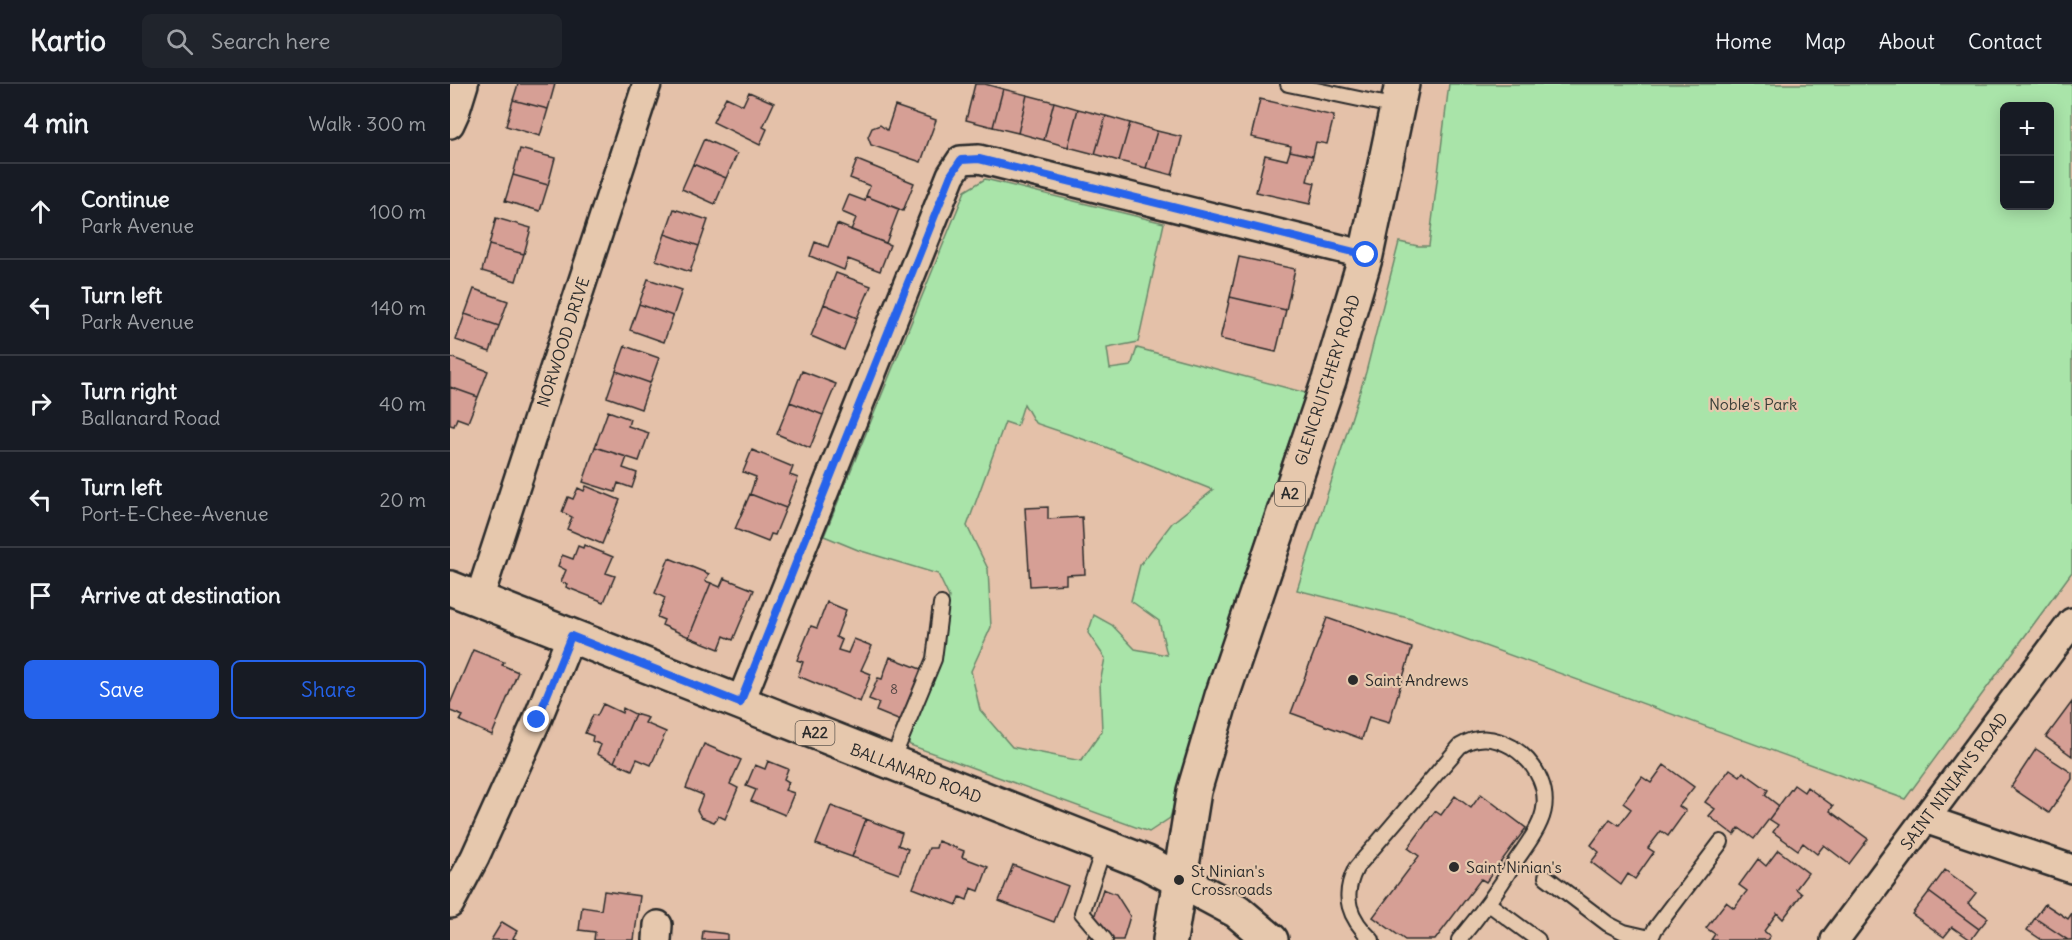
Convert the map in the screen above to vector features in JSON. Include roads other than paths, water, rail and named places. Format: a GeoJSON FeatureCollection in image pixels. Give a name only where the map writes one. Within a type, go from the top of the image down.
{"type":"FeatureCollection","features":[{"type":"Feature","properties":{"kind":"main road","name":"GLENCRUTCHERY ROAD"},"geometry":{"type":"LineString","coordinates":[[1179,880],[1194,791],[1200,769],[1222,696],[1329,380],[1366,255],[1400,96]]}},
{"type":"Feature","properties":{"kind":"main road","name":"BALLANARD ROAD"},"geometry":{"type":"LineString","coordinates":[[464,594],[1147,863],[1179,880]]}},
{"type":"Feature","properties":{"kind":"main road","name":"A2"},"geometry":{"type":"LineString","coordinates":[[1170,940],[1179,880]]}},
{"type":"Feature","properties":{"kind":"main road","name":"A22"},"geometry":{"type":"LineString","coordinates":[[1179,880],[1237,911],[1271,940]]}},
{"type":"Feature","properties":{"kind":"street"},"geometry":{"type":"LineString","coordinates":[[450,124],[464,84]]}},
{"type":"Feature","properties":{"kind":"street","name":"NORWOOD DRIVE"},"geometry":{"type":"LineString","coordinates":[[464,594],[647,84]]}},
{"type":"Feature","properties":{"kind":"street"},"geometry":{"type":"LineString","coordinates":[[740,703],[951,175],[961,160],[979,159],[1366,255]]}},
{"type":"Feature","properties":{"kind":"street","name":"SAINT NINIAN'S ROAD"},"geometry":{"type":"LineString","coordinates":[[1835,940],[2072,622]]}},
{"type":"Feature","properties":{"kind":"street"},"geometry":{"type":"LineString","coordinates":[[450,904],[475,857],[532,731],[571,636]]}},
{"type":"Feature","properties":{"kind":"street"},"geometry":{"type":"LineString","coordinates":[[1925,819],[2072,869]]}},
{"type":"Feature","properties":{"kind":"lane"},"geometry":{"type":"LineString","coordinates":[[1288,84],[1400,96]]}},
{"type":"Feature","properties":{"kind":"lane"},"geometry":{"type":"LineString","coordinates":[[891,763],[934,659],[941,604]]}},
{"type":"Feature","properties":{"kind":"lane"},"geometry":{"type":"LineString","coordinates":[[1372,940],[1361,930],[1350,909],[1347,894],[1349,882],[1356,868],[1460,746],[1472,739],[1484,738],[1502,742],[1532,763],[1541,778],[1545,798],[1541,821],[1489,904],[1459,940]]}},
{"type":"Feature","properties":{"kind":"lane"},"geometry":{"type":"LineString","coordinates":[[1546,877],[1608,924],[1624,932],[1650,939],[1721,842]]}},
{"type":"Feature","properties":{"kind":"lane"},"geometry":{"type":"LineString","coordinates":[[1104,847],[1082,913],[1105,940]]}},
{"type":"Feature","properties":{"kind":"lane"},"geometry":{"type":"LineString","coordinates":[[1489,904],[1538,940]]}},
{"type":"Feature","properties":{"kind":"place","name":"Saint Andrews"},"geometry":{"type":"Point","coordinates":[1353,680]}},
{"type":"Feature","properties":{"kind":"place","name":"Saint Ninian's"},"geometry":{"type":"Point","coordinates":[1454,867]}},
{"type":"Feature","properties":{"kind":"place","name":"St Ninian's Crossroads"},"geometry":{"type":"Point","coordinates":[1179,880]}},
{"type":"Feature","properties":{"kind":"park label","name":"Noble's Park"},"geometry":{"type":"Point","coordinates":[1753,404]}}]}
